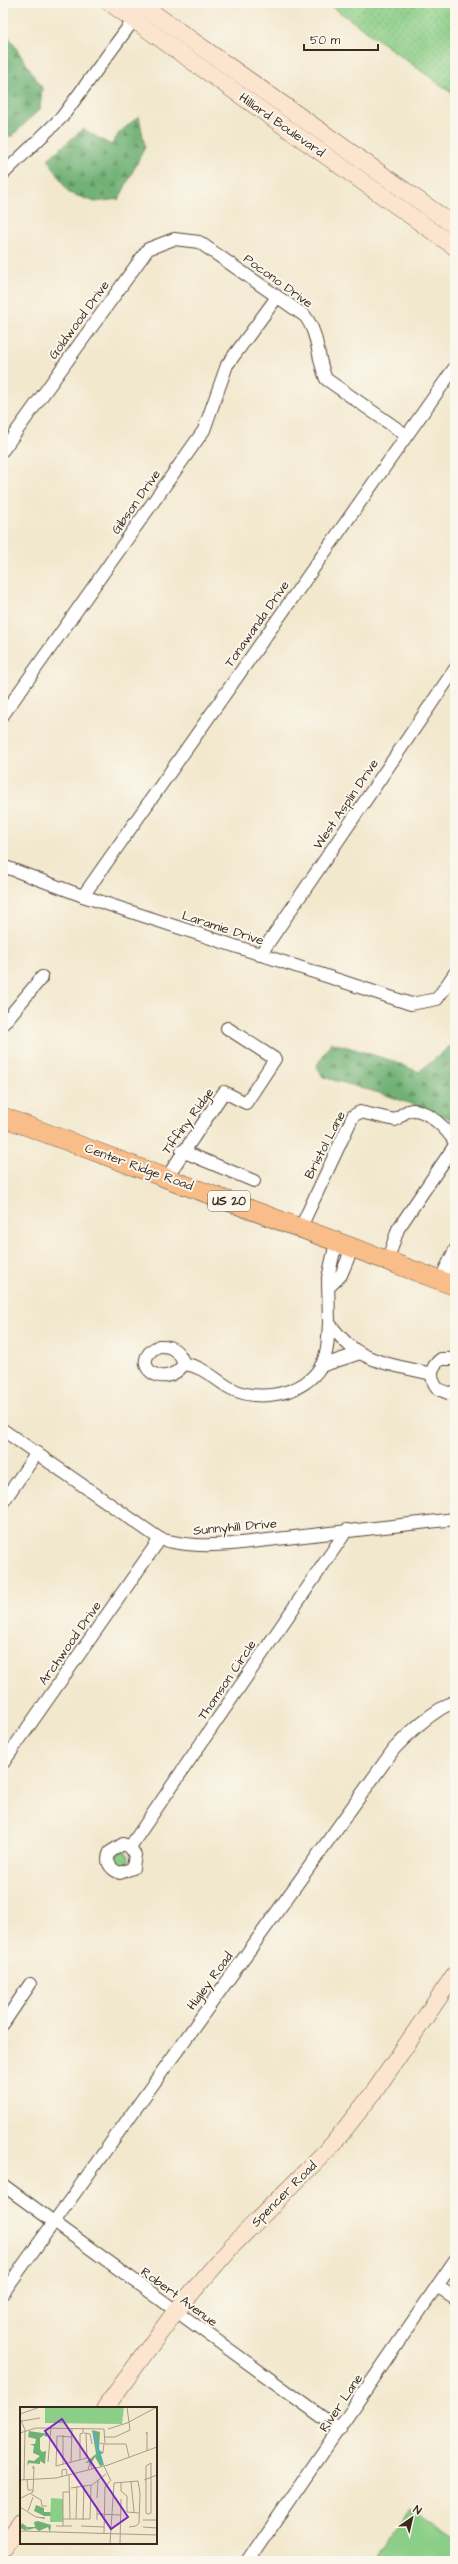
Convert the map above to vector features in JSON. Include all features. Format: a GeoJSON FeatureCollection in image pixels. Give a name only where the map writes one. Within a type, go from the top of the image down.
{"type":"FeatureCollection","features":[{"type":"Feature","properties":{"kind":"main road","name":"Hilliard Boulevard"},"geometry":{"type":"LineString","coordinates":[[110,3],[138,10],[455,226]]}},
{"type":"Feature","properties":{"kind":"main road","name":"Hilliard Boulevard"},"geometry":{"type":"LineString","coordinates":[[138,10],[455,247]]}},
{"type":"Feature","properties":{"kind":"main road","name":"Center Ridge Road"},"geometry":{"type":"LineString","coordinates":[[3,1117],[167,1177],[387,1262],[447,1283]]}},
{"type":"Feature","properties":{"kind":"main road","name":"Spencer Road"},"geometry":{"type":"LineString","coordinates":[[106,2407],[175,2312],[230,2248],[333,2144],[374,2092],[455,1974]]}},
{"type":"Feature","properties":{"kind":"main road"},"geometry":{"type":"LineString","coordinates":[[3,2548],[20,2524]]}},
{"type":"Feature","properties":{"kind":"street"},"geometry":{"type":"LineString","coordinates":[[3,174],[62,117],[138,10]]}},
{"type":"Feature","properties":{"kind":"street","name":"Goldwood Drive"},"geometry":{"type":"LineString","coordinates":[[3,450],[148,249],[174,240],[199,242]]}},
{"type":"Feature","properties":{"kind":"street","name":"Pocono Drive"},"geometry":{"type":"LineString","coordinates":[[199,242],[305,316],[313,326],[321,368],[326,379],[406,435]]}},
{"type":"Feature","properties":{"kind":"street","name":"Gibson Drive"},"geometry":{"type":"LineString","coordinates":[[3,715],[204,430],[227,365],[277,297]]}},
{"type":"Feature","properties":{"kind":"street","name":"Tonawanda Drive"},"geometry":{"type":"LineString","coordinates":[[83,896],[455,367]]}},
{"type":"Feature","properties":{"kind":"street","name":"West Asplin Drive"},"geometry":{"type":"LineString","coordinates":[[260,955],[455,669]]}},
{"type":"Feature","properties":{"kind":"street","name":"Laramie Drive"},"geometry":{"type":"LineString","coordinates":[[3,866],[83,896],[411,1004],[437,999],[455,973]]}},
{"type":"Feature","properties":{"kind":"street"},"geometry":{"type":"LineString","coordinates":[[3,1024],[42,977]]}},
{"type":"Feature","properties":{"kind":"street","name":"Tiffiny Ridge"},"geometry":{"type":"LineString","coordinates":[[167,1177],[182,1151],[224,1092],[246,1103],[275,1059],[227,1028]]}},
{"type":"Feature","properties":{"kind":"street","name":"Bristol Lane"},"geometry":{"type":"LineString","coordinates":[[300,1229],[353,1116],[360,1112],[395,1120],[409,1110],[418,1112],[436,1120],[449,1131],[455,1144],[398,1229],[387,1262]]}},
{"type":"Feature","properties":{"kind":"street"},"geometry":{"type":"LineString","coordinates":[[182,1151],[254,1181]]}},
{"type":"Feature","properties":{"kind":"street"},"geometry":{"type":"LineString","coordinates":[[321,1366],[327,1345],[329,1323],[328,1288],[334,1251],[345,1245]]}},
{"type":"Feature","properties":{"kind":"street"},"geometry":{"type":"LineString","coordinates":[[447,1283],[455,1250]]}},
{"type":"Feature","properties":{"kind":"street"},"geometry":{"type":"LineString","coordinates":[[329,1323],[350,1346],[360,1353],[386,1362],[432,1374]]}},
{"type":"Feature","properties":{"kind":"street"},"geometry":{"type":"LineString","coordinates":[[184,1364],[199,1367],[230,1388],[252,1395],[270,1395],[292,1390],[321,1366],[360,1353]]}},
{"type":"Feature","properties":{"kind":"street"},"geometry":{"type":"LineString","coordinates":[[455,1359],[441,1359],[433,1368],[432,1374],[438,1389],[448,1393],[455,1392]]}},
{"type":"Feature","properties":{"kind":"street","name":"Sunnyhill Drive"},"geometry":{"type":"LineString","coordinates":[[3,1430],[160,1539],[181,1545],[202,1546],[455,1519]]}},
{"type":"Feature","properties":{"kind":"street"},"geometry":{"type":"LineString","coordinates":[[3,1502],[37,1453]]}},
{"type":"Feature","properties":{"kind":"street","name":"Thomson Circle"},"geometry":{"type":"LineString","coordinates":[[130,1846],[347,1530]]}},
{"type":"Feature","properties":{"kind":"street","name":"Archwood Drive"},"geometry":{"type":"LineString","coordinates":[[3,1763],[160,1539]]}},
{"type":"Feature","properties":{"kind":"street","name":"Higley Road"},"geometry":{"type":"LineString","coordinates":[[3,2293],[394,1748],[416,1726],[437,1710],[455,1702]]}},
{"type":"Feature","properties":{"kind":"street"},"geometry":{"type":"LineString","coordinates":[[3,2024],[30,1984]]}},
{"type":"Feature","properties":{"kind":"street","name":"Robert Avenue"},"geometry":{"type":"LineString","coordinates":[[3,2185],[54,2221],[175,2312],[340,2430]]}},
{"type":"Feature","properties":{"kind":"street","name":"River Lane"},"geometry":{"type":"LineString","coordinates":[[248,2561],[340,2430],[455,2260]]}},
{"type":"Feature","properties":{"kind":"street"},"geometry":{"type":"LineString","coordinates":[[437,2286],[455,2298]]}},
{"type":"Feature","properties":{"kind":"green space"},"geometry":{"type":"Polygon","coordinates":[[[327,3],[455,3],[455,95],[449,91],[327,3]]]}},
{"type":"Feature","properties":{"kind":"green space"},"geometry":{"type":"Polygon","coordinates":[[[3,28],[42,88],[40,109],[11,137],[3,131],[3,28]]]}},
{"type":"Feature","properties":{"kind":"green space"},"geometry":{"type":"Polygon","coordinates":[[[139,116],[145,147],[119,199],[95,202],[69,193],[48,159],[83,129],[111,145],[120,132],[139,116]]]}},
{"type":"Feature","properties":{"kind":"green space"},"geometry":{"type":"Polygon","coordinates":[[[331,1042],[390,1060],[419,1072],[455,1042],[455,1120],[386,1095],[323,1077],[316,1067],[331,1042]]]}},
{"type":"Feature","properties":{"kind":"green space"},"geometry":{"type":"Polygon","coordinates":[[[121,1851],[128,1856],[129,1859],[124,1866],[121,1867],[114,1862],[113,1859],[118,1852],[121,1851]]]}},
{"type":"Feature","properties":{"kind":"green space"},"geometry":{"type":"Polygon","coordinates":[[[408,2508],[455,2540],[455,2561],[372,2561],[408,2508]]]}}]}
